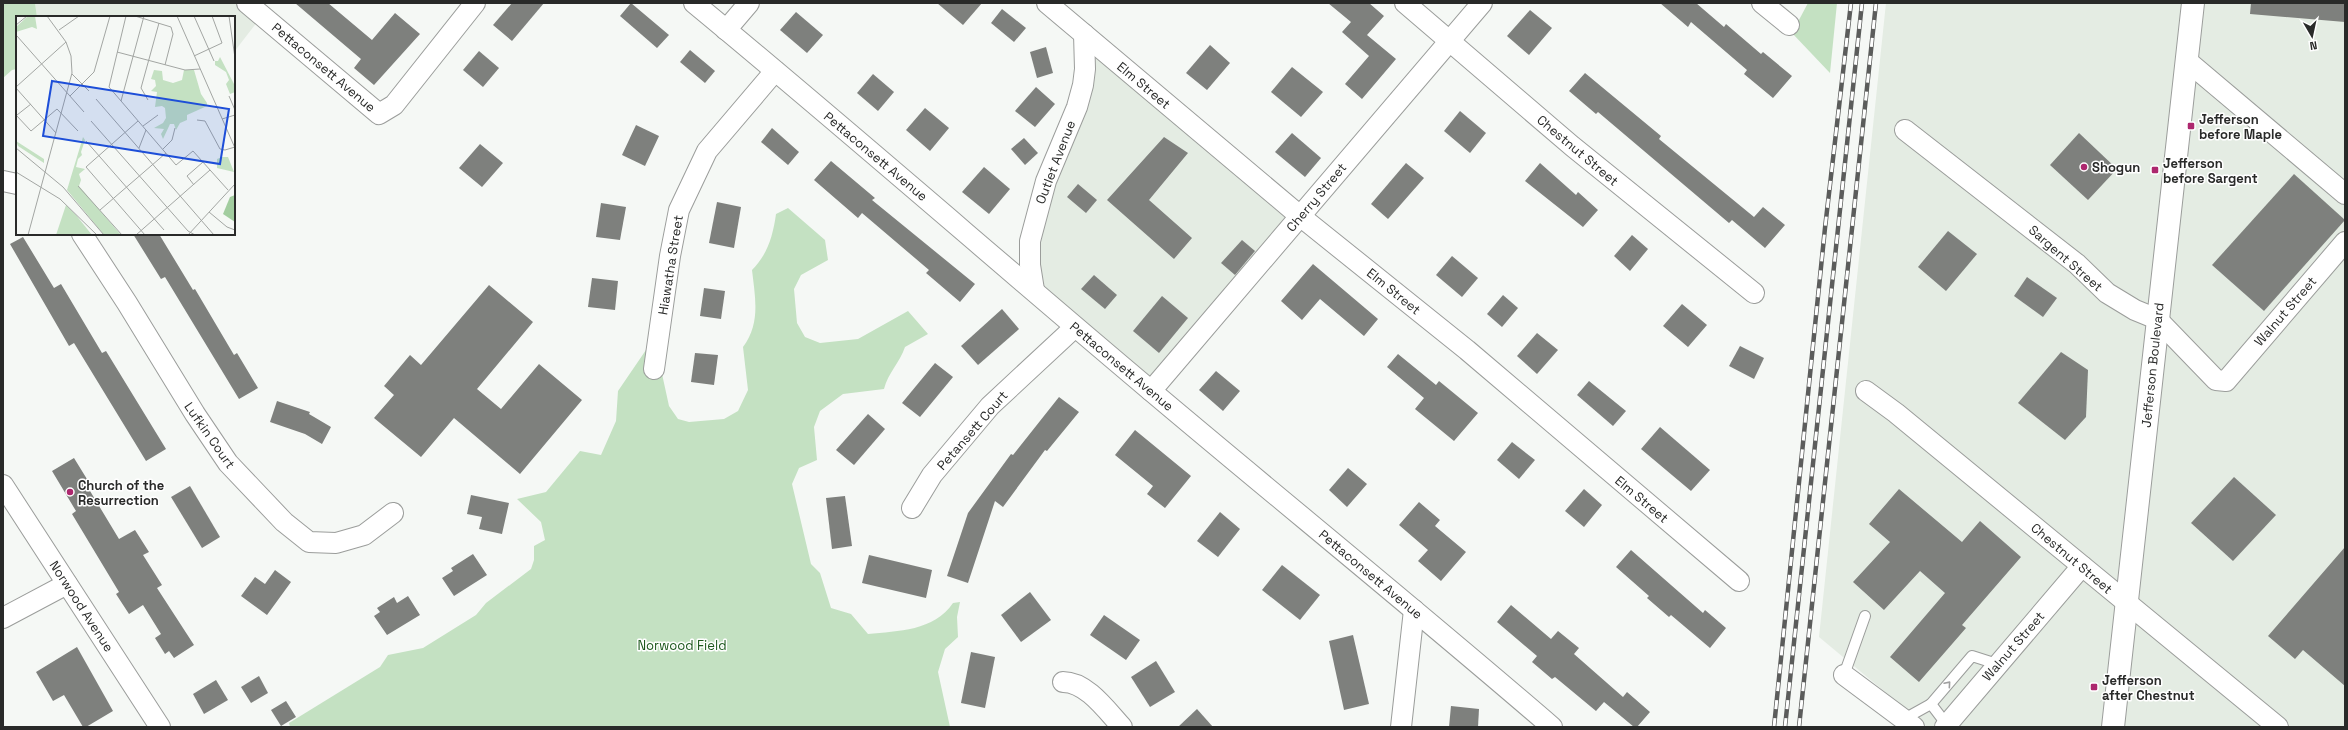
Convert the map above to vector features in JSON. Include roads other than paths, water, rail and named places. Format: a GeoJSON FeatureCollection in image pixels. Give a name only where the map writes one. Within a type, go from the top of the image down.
{"type":"FeatureCollection","features":[{"type":"Feature","properties":{"kind":"main road","name":"Jefferson Boulevard"},"geometry":{"type":"LineString","coordinates":[[2112,727],[2192,3]]}},
{"type":"Feature","properties":{"kind":"street","name":"Pettaconsett Avenue"},"geometry":{"type":"LineString","coordinates":[[247,3],[379,114],[394,105],[475,3]]}},
{"type":"Feature","properties":{"kind":"street","name":"Pettaconsett Avenue"},"geometry":{"type":"LineString","coordinates":[[694,3],[1034,290],[1075,327],[1552,727]]}},
{"type":"Feature","properties":{"kind":"street"},"geometry":{"type":"LineString","coordinates":[[726,30],[748,3]]}},
{"type":"Feature","properties":{"kind":"street","name":"Elm Street"},"geometry":{"type":"LineString","coordinates":[[1046,3],[1300,216],[1467,350],[1739,581]]}},
{"type":"Feature","properties":{"kind":"street","name":"Chestnut Street"},"geometry":{"type":"LineString","coordinates":[[1404,3],[1572,146],[1754,293]]}},
{"type":"Feature","properties":{"kind":"street","name":"Cherry Street"},"geometry":{"type":"LineString","coordinates":[[1151,391],[1482,3]]}},
{"type":"Feature","properties":{"kind":"street"},"geometry":{"type":"LineString","coordinates":[[1762,3],[1789,26]]}},
{"type":"Feature","properties":{"kind":"street","name":"Outlet Avenue"},"geometry":{"type":"LineString","coordinates":[[1034,290],[1030,265],[1030,241],[1046,181],[1077,107],[1083,85],[1085,69],[1084,34]]}},
{"type":"Feature","properties":{"kind":"street"},"geometry":{"type":"LineString","coordinates":[[2186,60],[2345,194]]}},
{"type":"Feature","properties":{"kind":"street","name":"Hiawatha Street"},"geometry":{"type":"LineString","coordinates":[[654,369],[670,256],[679,210],[707,151],[775,71]]}},
{"type":"Feature","properties":{"kind":"street","name":"Sargent Street"},"geometry":{"type":"LineString","coordinates":[[1905,130],[2071,260],[2107,294],[2135,310],[2158,319],[2210,375],[2216,380],[2226,381]]}},
{"type":"Feature","properties":{"kind":"street"},"geometry":{"type":"LineString","coordinates":[[3,181],[16,184]]}},
{"type":"Feature","properties":{"kind":"street","name":"Lufkin Court"},"geometry":{"type":"LineString","coordinates":[[83,235],[128,303],[195,414],[228,463],[284,522],[309,542],[336,543],[364,535],[393,513]]}},
{"type":"Feature","properties":{"kind":"street","name":"Walnut Street"},"geometry":{"type":"LineString","coordinates":[[2226,381],[2345,242]]}},
{"type":"Feature","properties":{"kind":"street","name":"Petansett Court"},"geometry":{"type":"LineString","coordinates":[[912,508],[932,475],[990,406],[1075,327]]}},
{"type":"Feature","properties":{"kind":"street","name":"Chestnut Street"},"geometry":{"type":"LineString","coordinates":[[1866,391],[2278,727]]}},
{"type":"Feature","properties":{"kind":"street","name":"Norwood Avenue"},"geometry":{"type":"LineString","coordinates":[[3,485],[160,727]]}},
{"type":"Feature","properties":{"kind":"street","name":"Walnut Street"},"geometry":{"type":"LineString","coordinates":[[1946,726],[1997,664],[2082,566]]}},
{"type":"Feature","properties":{"kind":"street"},"geometry":{"type":"LineString","coordinates":[[3,618],[67,584]]}},
{"type":"Feature","properties":{"kind":"street"},"geometry":{"type":"LineString","coordinates":[[1401,727],[1414,610]]}},
{"type":"Feature","properties":{"kind":"street"},"geometry":{"type":"LineString","coordinates":[[1844,675],[1909,723]]}},
{"type":"Feature","properties":{"kind":"street"},"geometry":{"type":"LineString","coordinates":[[1063,682],[1070,682],[1084,689],[1122,727]]}},
{"type":"Feature","properties":{"kind":"lane"},"geometry":{"type":"LineString","coordinates":[[1844,675],[1865,616]]}},
{"type":"Feature","properties":{"kind":"lane"},"geometry":{"type":"LineString","coordinates":[[1909,723],[1931,704],[1972,656],[1997,664]]}},
{"type":"Feature","properties":{"kind":"lane"},"geometry":{"type":"LineString","coordinates":[[1931,704],[1946,726]]}},
{"type":"Feature","properties":{"kind":"railway"},"geometry":{"type":"LineString","coordinates":[[1774,727],[1825,228],[1851,3]]}},
{"type":"Feature","properties":{"kind":"railway"},"geometry":{"type":"LineString","coordinates":[[1785,727],[1862,3]]}},
{"type":"Feature","properties":{"kind":"railway"},"geometry":{"type":"LineString","coordinates":[[1799,727],[1876,3]]}},
{"type":"Feature","properties":{"kind":"place","name":"Jefferson before Maple"},"geometry":{"type":"Point","coordinates":[2191,126]}},
{"type":"Feature","properties":{"kind":"place","name":"Shogun"},"geometry":{"type":"Point","coordinates":[2084,167]}},
{"type":"Feature","properties":{"kind":"place","name":"Jefferson before Sargent"},"geometry":{"type":"Point","coordinates":[2155,170]}},
{"type":"Feature","properties":{"kind":"place","name":"Church of the Resurrection"},"geometry":{"type":"Point","coordinates":[70,492]}},
{"type":"Feature","properties":{"kind":"place","name":"Jefferson after Chestnut"},"geometry":{"type":"Point","coordinates":[2094,687]}},
{"type":"Feature","properties":{"kind":"park label","name":"Norwood Field"},"geometry":{"type":"Point","coordinates":[682,645]}}]}
